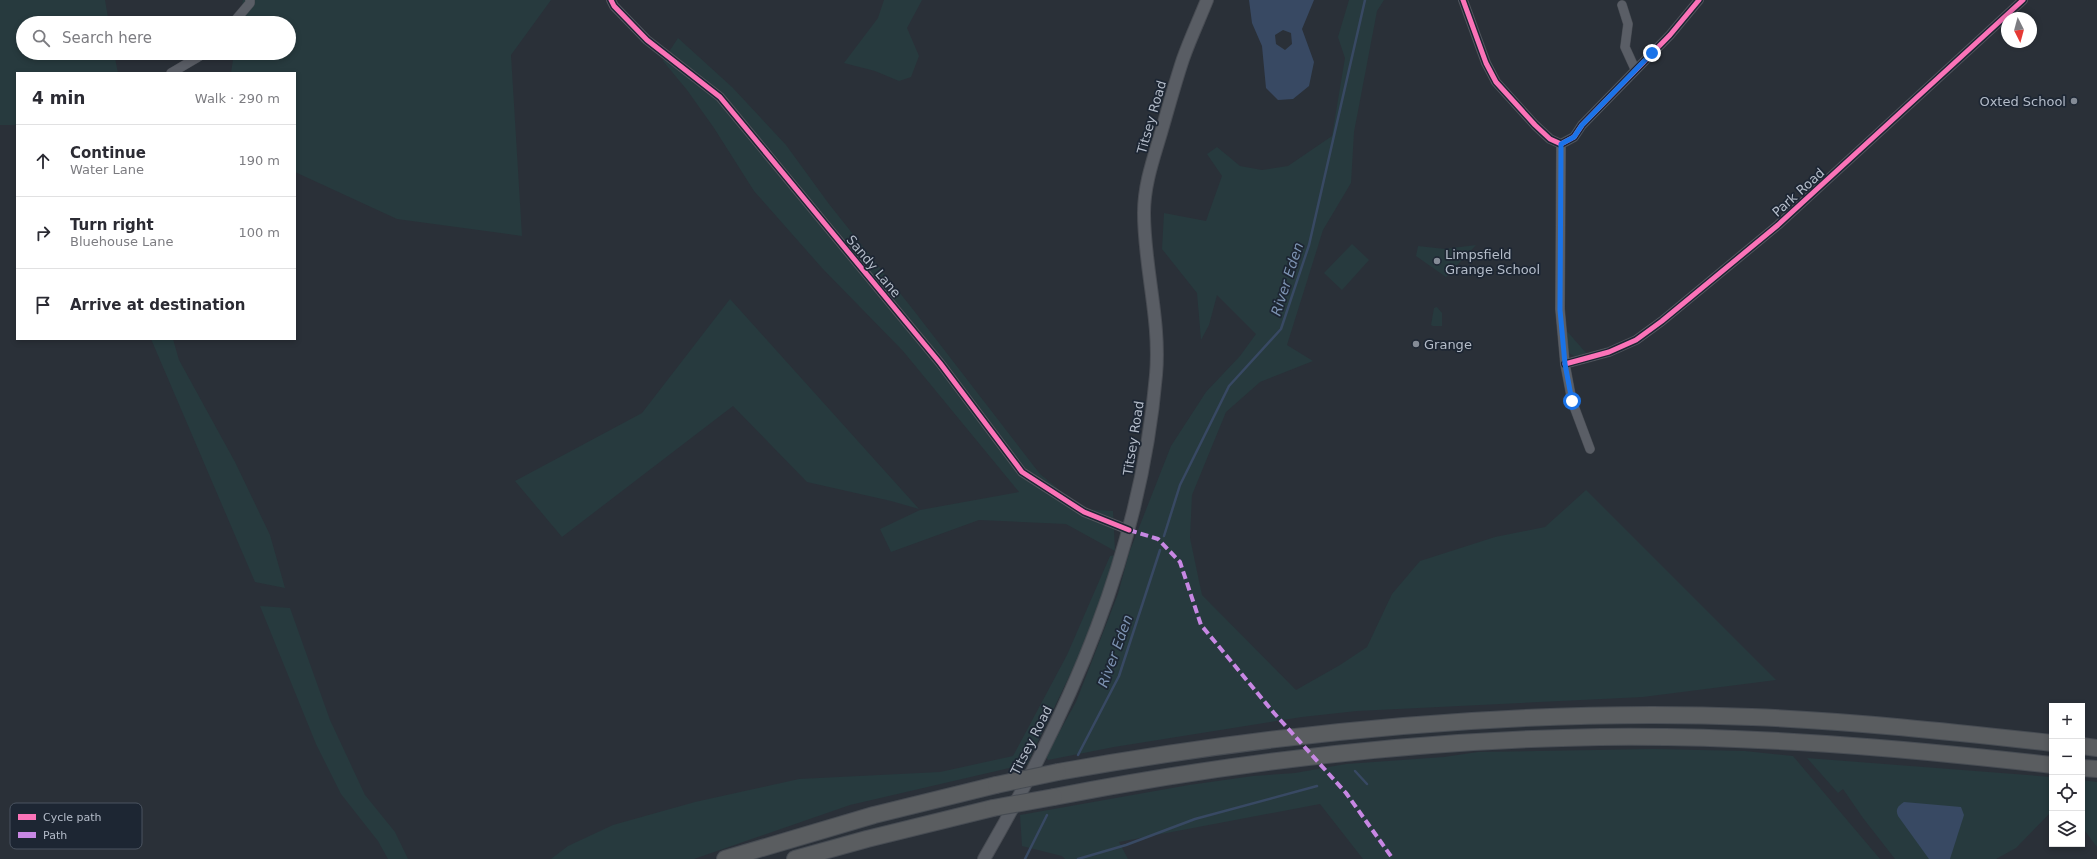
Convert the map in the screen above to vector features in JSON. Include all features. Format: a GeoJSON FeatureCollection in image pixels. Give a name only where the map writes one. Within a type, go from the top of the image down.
{"type":"FeatureCollection","features":[{"type":"Feature","properties":{"kind":"highway"},"geometry":{"type":"LineString","coordinates":[[725,859],[848,822],[996,785],[1058,772],[1237,743],[1392,726],[1480,720],[1580,717],[1750,717],[1932,730],[2049,743]]}},
{"type":"Feature","properties":{"kind":"highway"},"geometry":{"type":"LineString","coordinates":[[795,859],[867,839],[993,808],[1054,796],[1196,771],[1366,751],[1558,738],[1764,740],[1915,750],[2049,765]]}},
{"type":"Feature","properties":{"kind":"highway"},"geometry":{"type":"LineString","coordinates":[[2085,746],[2097,748]]}},
{"type":"Feature","properties":{"kind":"highway"},"geometry":{"type":"LineString","coordinates":[[2085,768],[2097,769]]}},
{"type":"Feature","properties":{"kind":"main road","name":"Titsey Road"},"geometry":{"type":"LineString","coordinates":[[984,859],[1039,758],[1071,692],[1106,606],[1120,566],[1129,530],[1151,420],[1156,373],[1156,338],[1146,259],[1144,212],[1145,186],[1183,58],[1206,0]]}},
{"type":"Feature","properties":{"kind":"street"},"geometry":{"type":"LineString","coordinates":[[239,16],[250,3],[250,0]]}},
{"type":"Feature","properties":{"kind":"street","name":"Sandy Lane"},"geometry":{"type":"LineString","coordinates":[[611,0],[614,6],[646,40],[720,97],[940,363],[1022,472],[1084,512],[1129,530]]}},
{"type":"Feature","properties":{"kind":"street"},"geometry":{"type":"LineString","coordinates":[[1463,0],[1486,63],[1496,82],[1535,125],[1550,139],[1561,144]]}},
{"type":"Feature","properties":{"kind":"street"},"geometry":{"type":"LineString","coordinates":[[1561,144],[1574,137],[1582,125],[1670,35],[1699,0]]}},
{"type":"Feature","properties":{"kind":"street","name":"Park Road"},"geometry":{"type":"LineString","coordinates":[[1565,364],[1609,352],[1636,340],[1662,321],[1778,225],[2023,0]]}},
{"type":"Feature","properties":{"kind":"street"},"geometry":{"type":"LineString","coordinates":[[1622,5],[1628,24],[1625,47],[1635,70]]}},
{"type":"Feature","properties":{"kind":"street"},"geometry":{"type":"LineString","coordinates":[[173,72],[193,60]]}},
{"type":"Feature","properties":{"kind":"street"},"geometry":{"type":"LineString","coordinates":[[1561,144],[1560,310],[1565,364],[1572,401],[1590,449]]}},
{"type":"Feature","properties":{"kind":"green space"},"geometry":{"type":"Polygon","coordinates":[[[0,0],[105,0],[108,16],[16,16],[16,60],[115,60],[118,72],[16,72],[16,125],[0,125],[0,0]]]}},
{"type":"Feature","properties":{"kind":"green space"},"geometry":{"type":"Polygon","coordinates":[[[243,0],[551,0],[511,55],[522,236],[397,219],[296,172],[296,72],[231,72],[233,60],[296,60],[296,16],[240,16],[243,0]]]}},
{"type":"Feature","properties":{"kind":"green space"},"geometry":{"type":"Polygon","coordinates":[[[884,0],[922,0],[907,28],[919,56],[911,77],[899,81],[875,71],[844,63],[878,18],[884,0]]]}},
{"type":"Feature","properties":{"kind":"green space"},"geometry":{"type":"Polygon","coordinates":[[[1349,0],[1384,0],[1377,11],[1354,132],[1351,183],[1323,230],[1287,345],[1313,361],[1260,382],[1226,412],[1192,495],[1190,538],[1202,595],[1296,690],[1340,665],[1367,647],[1392,594],[1420,561],[1495,537],[1545,527],[1586,490],[1776,680],[1643,697],[1357,711],[1302,717],[1114,747],[1048,760],[1046,756],[1076,702],[1118,594],[1129,553],[1171,446],[1206,392],[1240,356],[1256,334],[1217,295],[1209,325],[1201,340],[1197,293],[1162,249],[1164,213],[1206,221],[1222,176],[1207,154],[1217,147],[1240,166],[1262,170],[1288,166],[1332,136],[1345,58],[1338,37],[1349,0]]]}},
{"type":"Feature","properties":{"kind":"green space"},"geometry":{"type":"Polygon","coordinates":[[[678,38],[732,87],[786,145],[829,204],[915,312],[1040,474],[1083,509],[1113,511],[1115,551],[1066,524],[979,520],[891,552],[880,529],[920,510],[1019,492],[903,351],[822,268],[754,191],[714,128],[687,90],[663,61],[678,38]]]}},
{"type":"Feature","properties":{"kind":"green space"},"geometry":{"type":"Polygon","coordinates":[[[1352,244],[1369,260],[1342,290],[1324,273],[1352,244]]]}},
{"type":"Feature","properties":{"kind":"green space"},"geometry":{"type":"Polygon","coordinates":[[[1476,245],[1446,277],[1416,256],[1418,246],[1445,249],[1476,245]]]}},
{"type":"Feature","properties":{"kind":"green space"},"geometry":{"type":"Polygon","coordinates":[[[730,299],[919,509],[891,501],[807,482],[733,406],[562,537],[515,481],[642,413],[730,299]]]}},
{"type":"Feature","properties":{"kind":"green space"},"geometry":{"type":"Polygon","coordinates":[[[1437,307],[1442,313],[1442,326],[1431,325],[1434,308],[1437,307]]]}},
{"type":"Feature","properties":{"kind":"green space"},"geometry":{"type":"Polygon","coordinates":[[[1566,330],[1587,354],[1574,356],[1567,351],[1566,330]]]}},
{"type":"Feature","properties":{"kind":"green space"},"geometry":{"type":"Polygon","coordinates":[[[151,340],[173,340],[179,360],[235,462],[270,535],[285,588],[255,582],[151,340]]]}},
{"type":"Feature","properties":{"kind":"green space"},"geometry":{"type":"Polygon","coordinates":[[[1118,555],[1080,654],[1027,764],[850,805],[694,859],[551,859],[568,846],[613,825],[695,802],[799,779],[940,772],[1013,756],[1067,655],[1110,556],[1118,555]]]}},
{"type":"Feature","properties":{"kind":"green space"},"geometry":{"type":"Polygon","coordinates":[[[260,606],[290,608],[330,720],[365,795],[395,832],[408,859],[388,859],[378,841],[341,794],[316,744],[260,606]]]}},
{"type":"Feature","properties":{"kind":"green space"},"geometry":{"type":"Polygon","coordinates":[[[1654,749],[1745,751],[1793,756],[1880,859],[1363,859],[1320,804],[1119,842],[1128,859],[1065,859],[1062,856],[1022,846],[1020,815],[1189,785],[1253,776],[1295,773],[1346,764],[1444,757],[1478,752],[1654,749]]]}},
{"type":"Feature","properties":{"kind":"green space"},"geometry":{"type":"Polygon","coordinates":[[[1807,758],[2049,777],[2049,814],[2016,848],[1996,859],[1895,859],[1863,818],[1843,789],[1838,793],[1807,758]]]}},
{"type":"Feature","properties":{"kind":"green space"},"geometry":{"type":"Polygon","coordinates":[[[2085,780],[2097,782],[2097,847],[2085,831],[2085,780]]]}},
{"type":"Feature","properties":{"kind":"water"},"geometry":{"type":"Polygon","coordinates":[[[1249,0],[1314,0],[1302,29],[1314,62],[1309,86],[1293,99],[1278,100],[1266,88],[1262,46],[1252,23],[1249,0]],[[1283,30],[1275,35],[1276,44],[1285,50],[1292,44],[1291,33],[1283,30]]]}},
{"type":"Feature","properties":{"kind":"water"},"geometry":{"type":"Polygon","coordinates":[[[1904,802],[1961,807],[1964,815],[1950,859],[1929,859],[1898,816],[1898,808],[1904,802]]]}},
{"type":"Feature","properties":{"kind":"waterway","name":"River Eden"},"geometry":{"type":"LineString","coordinates":[[1164,536],[1180,485],[1229,386],[1281,329],[1309,245],[1365,0]]}},
{"type":"Feature","properties":{"kind":"waterway","name":"River Eden"},"geometry":{"type":"LineString","coordinates":[[1078,755],[1119,676],[1160,550]]}},
{"type":"Feature","properties":{"kind":"waterway"},"geometry":{"type":"LineString","coordinates":[[1355,771],[1367,784]]}},
{"type":"Feature","properties":{"kind":"waterway"},"geometry":{"type":"LineString","coordinates":[[1078,859],[1126,845],[1195,819],[1317,786]]}},
{"type":"Feature","properties":{"kind":"waterway","name":"River Eden"},"geometry":{"type":"LineString","coordinates":[[1025,859],[1047,815]]}},
{"type":"Feature","properties":{"kind":"marked path"},"geometry":{"type":"LineString","coordinates":[[1129,530],[1158,539],[1180,562],[1201,625],[1274,713],[1346,793],[1393,859]]}},
{"type":"Feature","properties":{"kind":"cycle path"},"geometry":{"type":"LineString","coordinates":[[611,0],[614,6],[647,40],[720,97],[940,363],[1022,472],[1084,512],[1129,530]]}},
{"type":"Feature","properties":{"kind":"cycle path"},"geometry":{"type":"LineString","coordinates":[[1463,0],[1486,63],[1496,82],[1535,125],[1550,139],[1561,144],[1574,137],[1582,125],[1670,35],[1699,0]]}},
{"type":"Feature","properties":{"kind":"cycle path"},"geometry":{"type":"LineString","coordinates":[[1565,364],[1609,352],[1636,340],[1662,321],[1778,225],[2023,0]]}},
{"type":"Feature","properties":{"kind":"place","name":"Oxted School"},"geometry":{"type":"Point","coordinates":[2074,101]}},
{"type":"Feature","properties":{"kind":"place","name":"Limpsfield Grange School"},"geometry":{"type":"Point","coordinates":[1437,261]}},
{"type":"Feature","properties":{"kind":"place","name":"Grange"},"geometry":{"type":"Point","coordinates":[1416,344]}},
{"type":"Feature","properties":{"kind":"route"},"geometry":{"type":"LineString","coordinates":[[1572,401],[1565,364],[1560,310],[1561,144],[1574,137],[1582,125],[1652,53]]}}]}
